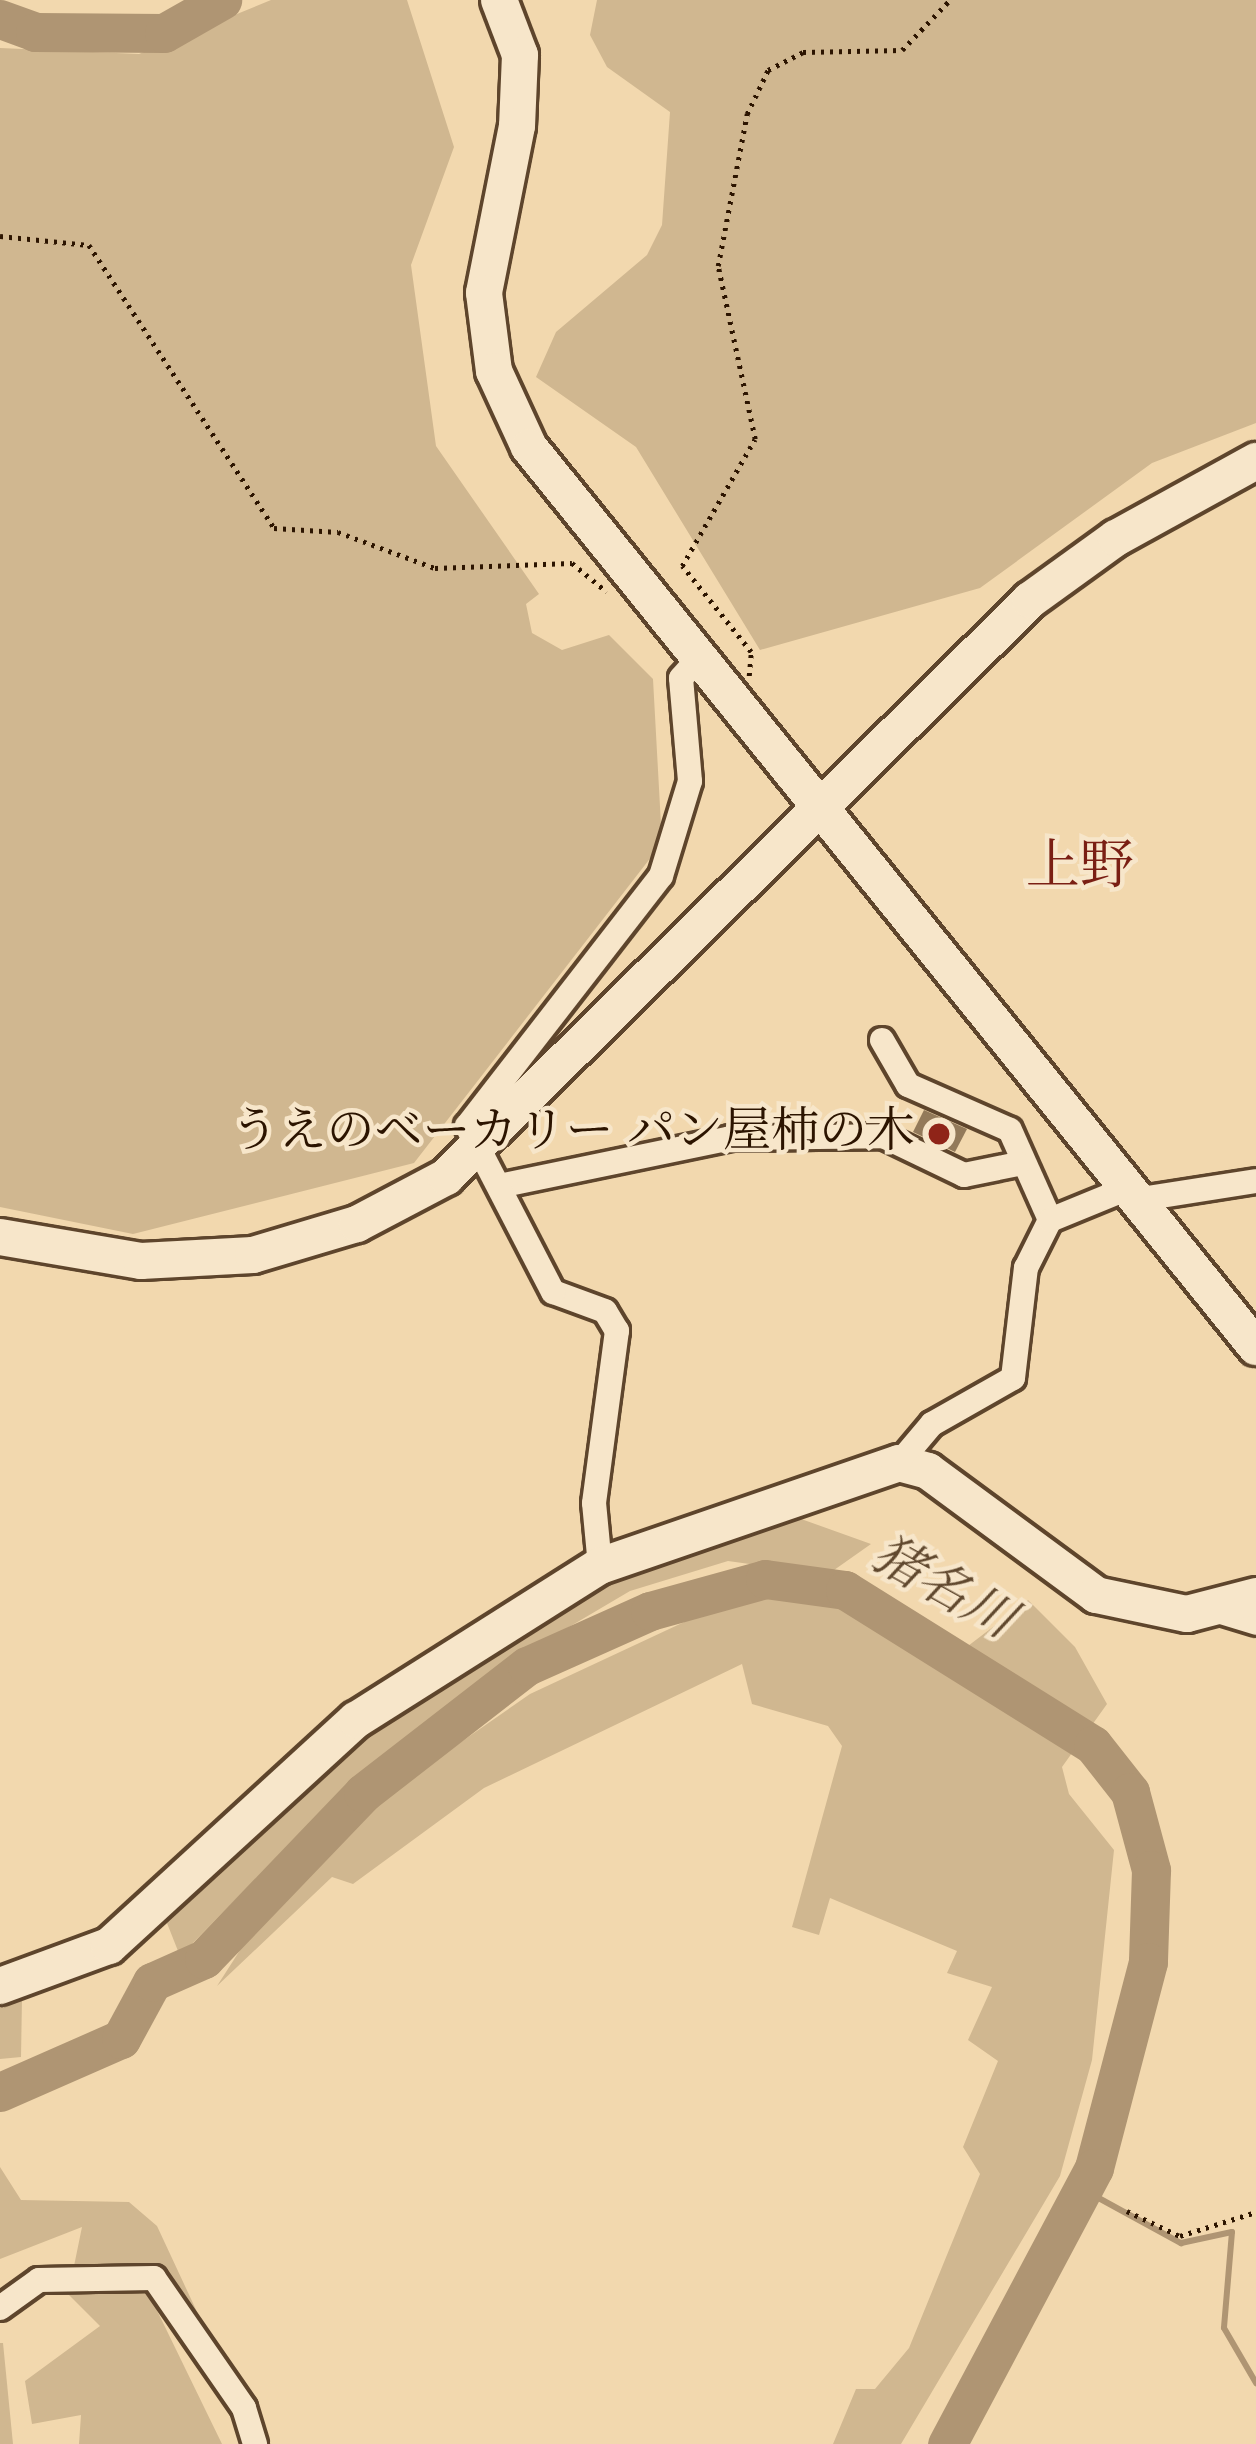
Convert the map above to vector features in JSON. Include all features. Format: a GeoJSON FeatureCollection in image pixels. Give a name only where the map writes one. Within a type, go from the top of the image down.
{"type":"FeatureCollection","features":[{"type":"Feature","properties":{"kind":"street"},"geometry":{"type":"LineString","coordinates":[[499,0],[520,56],[484,293],[494,371],[530,447],[1256,1347]]}},
{"type":"Feature","properties":{"kind":"street"},"geometry":{"type":"LineString","coordinates":[[0,1237],[141,1262],[254,1255],[358,1224],[478,1154],[1030,600],[1116,538],[1256,461]]}},
{"type":"Feature","properties":{"kind":"street"},"geometry":{"type":"LineString","coordinates":[[600,1566],[594,1503],[617,1331],[605,1311],[553,1292],[504,1185],[478,1154],[466,1126],[661,876],[689,782],[681,678],[700,657]]}},
{"type":"Feature","properties":{"kind":"street"},"geometry":{"type":"LineString","coordinates":[[882,1040],[908,1085],[1010,1130],[1018,1164],[1050,1220]]}},
{"type":"Feature","properties":{"kind":"street"},"geometry":{"type":"LineString","coordinates":[[504,1185],[730,1138],[883,1136],[964,1175],[1018,1164]]}},
{"type":"Feature","properties":{"kind":"street"},"geometry":{"type":"LineString","coordinates":[[0,1986],[110,1946],[356,1720],[600,1566],[899,1463],[932,1424],[1013,1378],[1026,1268],[1050,1220],[1130,1194],[1256,1181]]}},
{"type":"Feature","properties":{"kind":"street"},"geometry":{"type":"LineString","coordinates":[[899,1463],[928,1471],[1082,1589],[1220,1612],[1256,1623]]}},
{"type":"Feature","properties":{"kind":"street"},"geometry":{"type":"LineString","coordinates":[[1220,1612],[1256,1597]]}},
{"type":"Feature","properties":{"kind":"street"},"geometry":{"type":"LineString","coordinates":[[0,2308],[39,2280],[154,2278],[244,2408],[255,2444]]}},
{"type":"Feature","properties":{"kind":"path"},"geometry":{"type":"LineString","coordinates":[[736,703],[751,652],[682,566],[755,439],[718,266],[747,113],[768,70],[802,52],[902,50],[950,0]]}},
{"type":"Feature","properties":{"kind":"path"},"geometry":{"type":"LineString","coordinates":[[0,236],[89,245],[274,528],[338,532],[435,568],[572,563],[612,597]]}},
{"type":"Feature","properties":{"kind":"path"},"geometry":{"type":"LineString","coordinates":[[1127,2210],[1180,2236],[1256,2212]]}},
{"type":"Feature","properties":{"kind":"shaded area"},"geometry":{"type":"Polygon","coordinates":[[[271,0],[407,0],[454,147],[411,265],[436,446],[539,594],[526,604],[532,633],[562,650],[609,635],[653,679],[662,843],[414,1163],[133,1234],[0,1207],[0,48],[139,54],[271,0]]]}},
{"type":"Feature","properties":{"kind":"shaded area"},"geometry":{"type":"Polygon","coordinates":[[[597,0],[1256,0],[1256,423],[1152,463],[980,588],[760,650],[636,447],[536,377],[556,332],[647,255],[662,225],[670,112],[607,67],[590,35],[597,0]]]}},
{"type":"Feature","properties":{"kind":"shaded area"},"geometry":{"type":"Polygon","coordinates":[[[790,1515],[871,1544],[827,1575],[728,1561],[630,1591],[498,1669],[338,1795],[180,1956],[163,1913],[344,1740],[622,1572],[790,1515]]]}},
{"type":"Feature","properties":{"kind":"shaded area"},"geometry":{"type":"Polygon","coordinates":[[[742,1595],[847,1599],[951,1659],[1028,1600],[1075,1647],[1107,1704],[1062,1767],[1069,1794],[1114,1850],[1092,2060],[1060,2176],[901,2444],[833,2444],[856,2389],[875,2389],[909,2348],[980,2174],[963,2147],[998,2061],[968,2040],[992,1987],[947,1973],[957,1951],[830,1898],[819,1935],[792,1927],[842,1746],[828,1726],[752,1704],[742,1664],[484,1788],[353,1884],[332,1877],[217,1986],[260,1919],[366,1808],[530,1694],[742,1595]]]}},
{"type":"Feature","properties":{"kind":"shaded area"},"geometry":{"type":"Polygon","coordinates":[[[22,1998],[21,2057],[0,2059],[0,2003],[22,1998]]]}},
{"type":"Feature","properties":{"kind":"shaded area"},"geometry":{"type":"Polygon","coordinates":[[[0,2167],[21,2200],[129,2202],[157,2226],[205,2329],[197,2332],[157,2268],[74,2266],[82,2227],[0,2259],[0,2167]]]}},
{"type":"Feature","properties":{"kind":"shaded area"},"geometry":{"type":"Polygon","coordinates":[[[63,2289],[148,2292],[222,2444],[79,2444],[81,2415],[32,2424],[25,2381],[100,2326],[63,2289]]]}},
{"type":"Feature","properties":{"kind":"shaded area"},"geometry":{"type":"Polygon","coordinates":[[[3,2343],[13,2444],[0,2444],[3,2343]]]}},
{"type":"Feature","properties":{"kind":"building","name":"うえのベーカリー パン屋柿の木"},"geometry":{"type":"Polygon","coordinates":[[[924,1110],[967,1129],[955,1152],[913,1132],[924,1110]]]}},
{"type":"Feature","properties":{"kind":"waterway","name":"猪名川"},"geometry":{"type":"LineString","coordinates":[[0,19],[35,32],[164,33],[222,0]]}},
{"type":"Feature","properties":{"kind":"waterway","name":"猪名川"},"geometry":{"type":"LineString","coordinates":[[0,2092],[121,2039],[152,1982],[204,1959],[363,1793],[527,1666],[650,1611],[765,1579],[845,1590],[1093,1745],[1130,1792],[1151,1870],[1148,1962],[1094,2168],[947,2444]]}},
{"type":"Feature","properties":{"kind":"waterway"},"geometry":{"type":"LineString","coordinates":[[1084,2190],[1181,2243],[1232,2232],[1224,2328],[1256,2383]]}},
{"type":"Feature","properties":{"kind":"place","name":"うえのベーカリー パン屋柿の木"},"geometry":{"type":"Point","coordinates":[939,1134]}},
{"type":"Feature","properties":{"kind":"district","name":"上野"},"geometry":{"type":"Point","coordinates":[1080,869]}}]}
